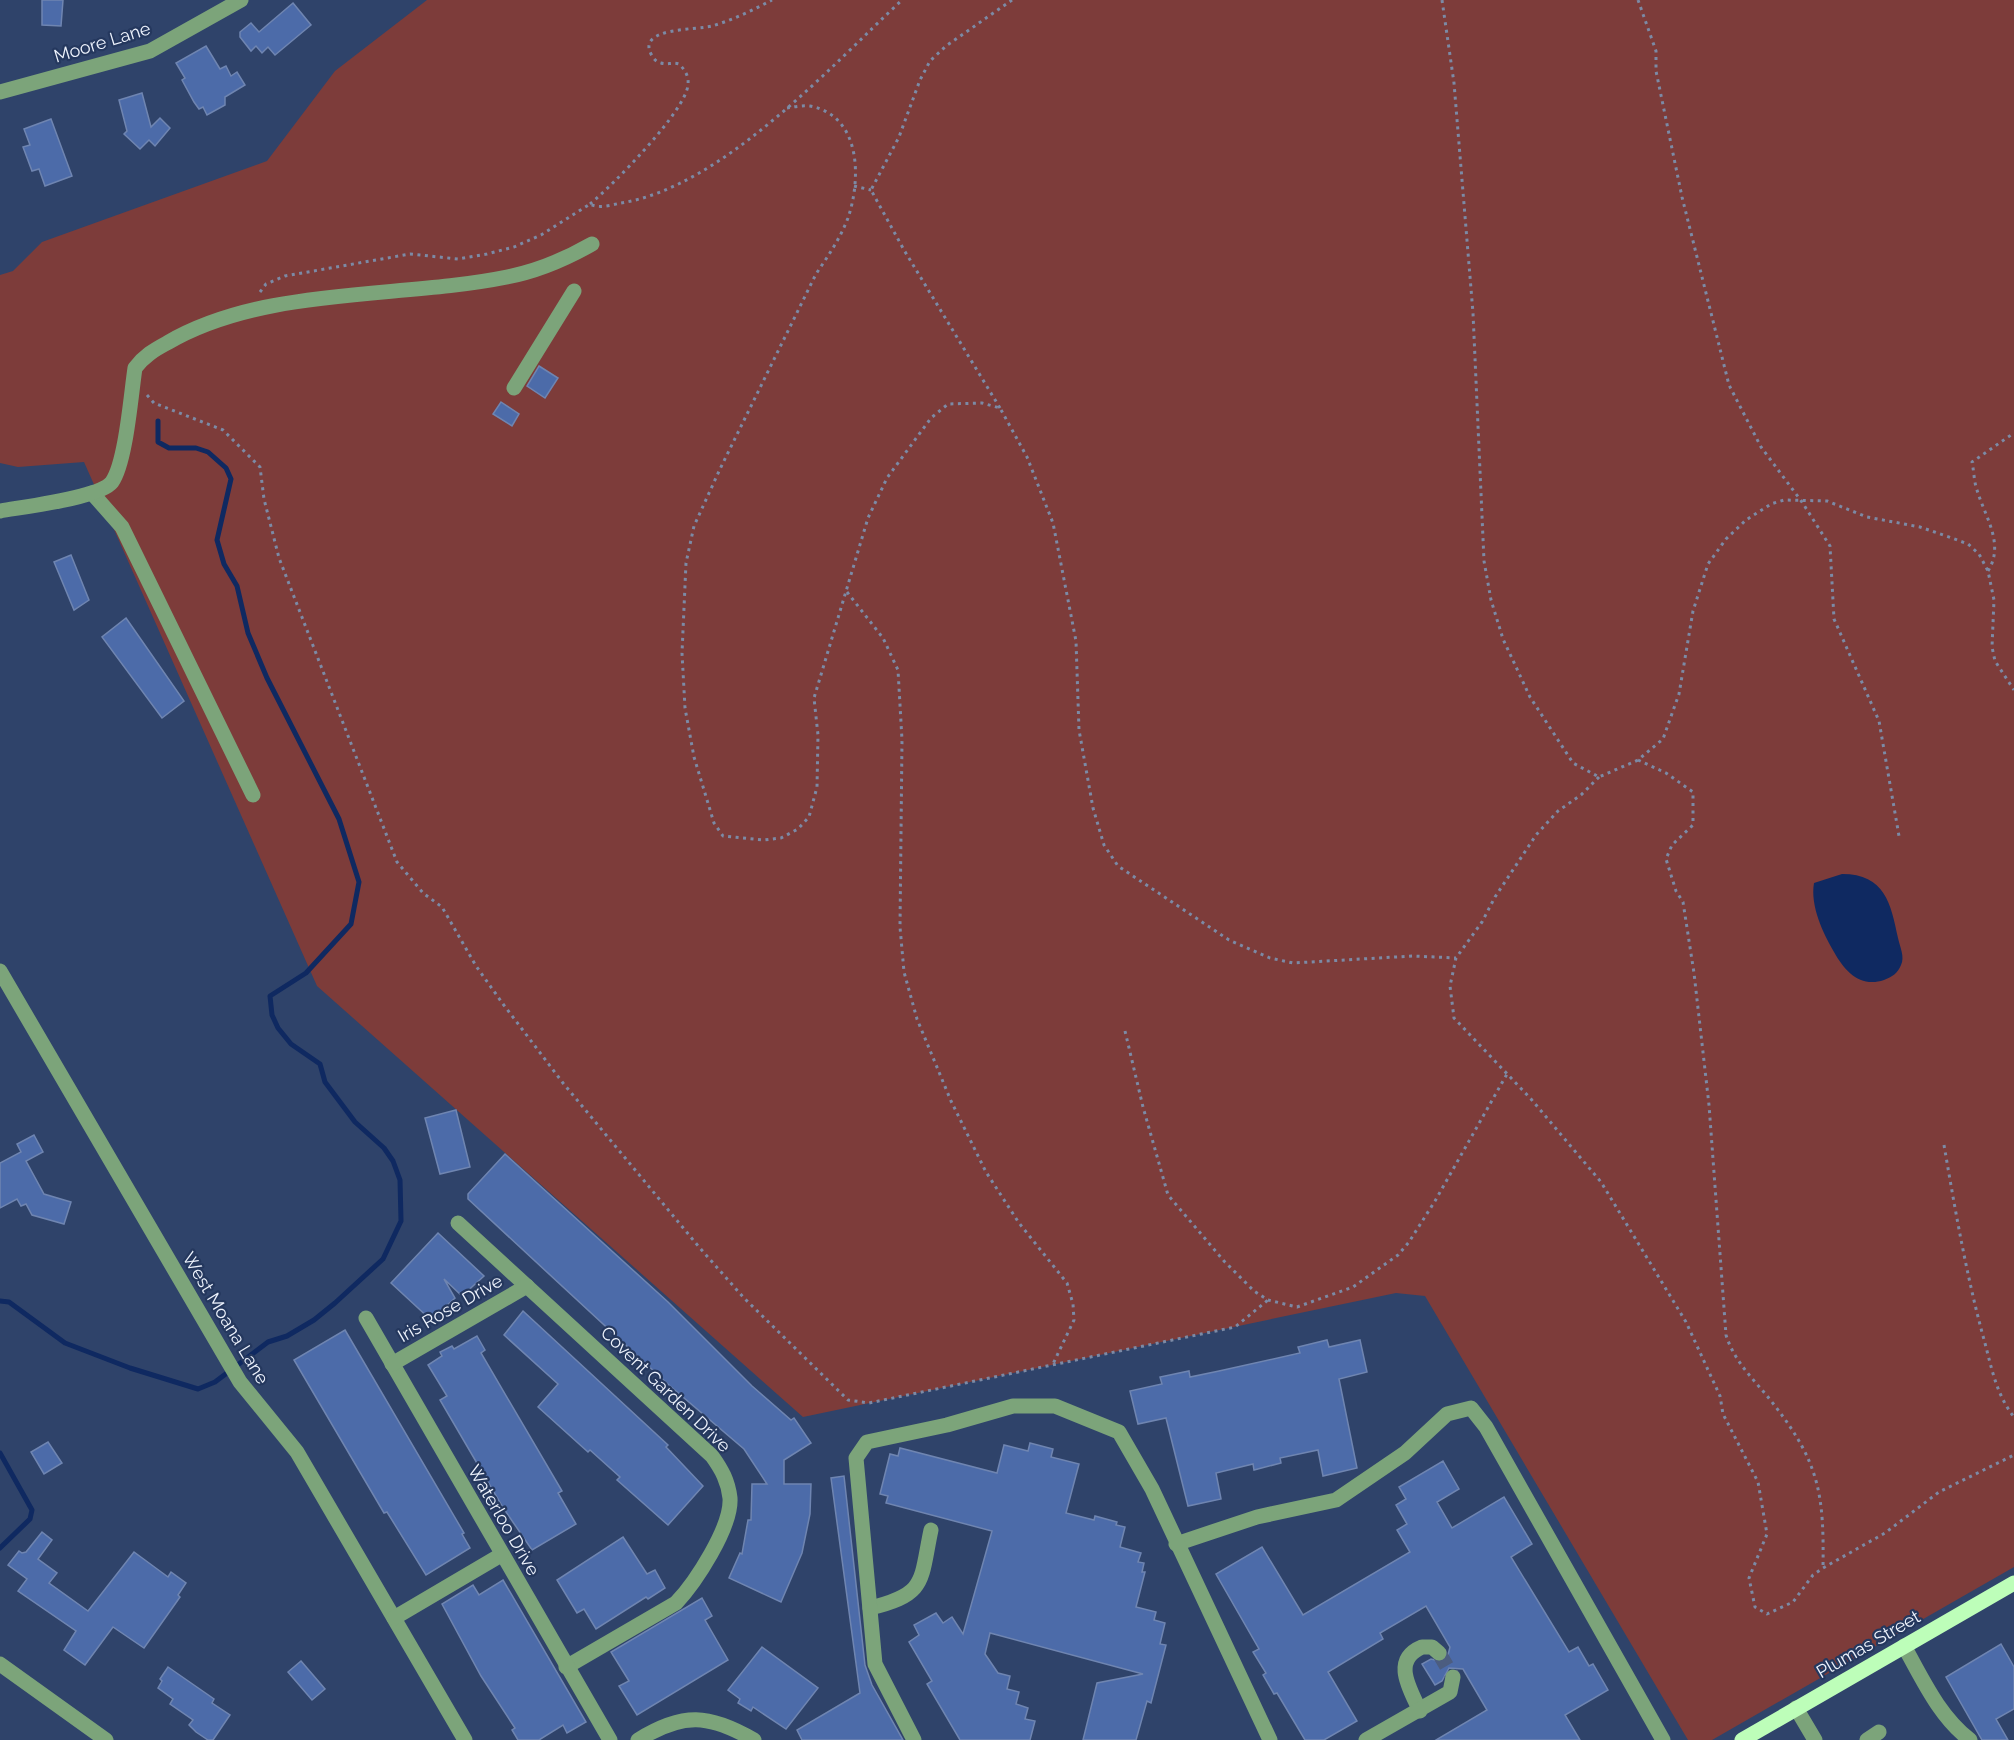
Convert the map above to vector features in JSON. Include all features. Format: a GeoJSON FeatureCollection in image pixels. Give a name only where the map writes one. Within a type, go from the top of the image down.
{"type":"FeatureCollection","features":[{"type":"Feature","properties":{"kind":"main road","name":"Plumas Street"},"geometry":{"type":"LineString","coordinates":[[1742,1740],[2014,1583]]}},
{"type":"Feature","properties":{"kind":"street","name":"Moore Lane"},"geometry":{"type":"LineString","coordinates":[[0,92],[150,51],[241,0]]}},
{"type":"Feature","properties":{"kind":"street"},"geometry":{"type":"LineString","coordinates":[[0,511],[93,493],[111,483],[120,464],[135,368],[143,357],[177,337],[222,318],[248,312],[338,296],[506,277],[555,264],[592,244]]}},
{"type":"Feature","properties":{"kind":"street"},"geometry":{"type":"LineString","coordinates":[[514,388],[574,291]]}},
{"type":"Feature","properties":{"kind":"street"},"geometry":{"type":"LineString","coordinates":[[93,493],[122,527],[253,795]]}},
{"type":"Feature","properties":{"kind":"street","name":"West Moana Lane"},"geometry":{"type":"LineString","coordinates":[[0,971],[240,1382],[297,1452],[465,1740]]}},
{"type":"Feature","properties":{"kind":"street","name":"Covent Garden Drive"},"geometry":{"type":"LineString","coordinates":[[458,1223],[712,1456],[725,1475],[730,1500],[720,1537],[690,1588],[676,1603],[566,1667]]}},
{"type":"Feature","properties":{"kind":"street","name":"Iris Rose Drive"},"geometry":{"type":"LineString","coordinates":[[392,1364],[527,1286]]}},
{"type":"Feature","properties":{"kind":"street","name":"Waterloo Drive"},"geometry":{"type":"LineString","coordinates":[[366,1318],[610,1740]]}},
{"type":"Feature","properties":{"kind":"street"},"geometry":{"type":"LineString","coordinates":[[914,1740],[875,1664],[856,1458],[867,1442],[947,1425],[1013,1406],[1055,1406],[1119,1432],[1152,1490],[1270,1740]]}},
{"type":"Feature","properties":{"kind":"street"},"geometry":{"type":"LineString","coordinates":[[1176,1544],[1257,1517],[1336,1500],[1405,1453],[1447,1414],[1471,1408],[1486,1427],[1663,1740]]}},
{"type":"Feature","properties":{"kind":"street"},"geometry":{"type":"LineString","coordinates":[[870,1608],[897,1601],[912,1593],[920,1583],[931,1530]]}},
{"type":"Feature","properties":{"kind":"street"},"geometry":{"type":"LineString","coordinates":[[394,1618],[501,1555]]}},
{"type":"Feature","properties":{"kind":"street"},"geometry":{"type":"LineString","coordinates":[[1904,1646],[1943,1714],[1952,1726],[1970,1740]]}},
{"type":"Feature","properties":{"kind":"street"},"geometry":{"type":"LineString","coordinates":[[1420,1711],[1403,1673],[1407,1658],[1422,1647],[1432,1647],[1439,1653]]}},
{"type":"Feature","properties":{"kind":"street"},"geometry":{"type":"LineString","coordinates":[[0,1664],[106,1740]]}},
{"type":"Feature","properties":{"kind":"street"},"geometry":{"type":"LineString","coordinates":[[1375,1738],[1450,1692],[1453,1677]]}},
{"type":"Feature","properties":{"kind":"street"},"geometry":{"type":"LineString","coordinates":[[1796,1708],[1815,1740]]}},
{"type":"Feature","properties":{"kind":"street"},"geometry":{"type":"LineString","coordinates":[[638,1740],[686,1718],[711,1720],[754,1740]]}},
{"type":"Feature","properties":{"kind":"path"},"geometry":{"type":"LineString","coordinates":[[248,312],[266,284],[285,276],[410,254],[458,259],[514,247],[541,235],[590,204],[650,143],[683,97],[688,86],[685,70],[679,64],[660,63],[654,59],[649,52],[649,43],[652,38],[667,32],[713,26],[772,0]]}},
{"type":"Feature","properties":{"kind":"path"},"geometry":{"type":"LineString","coordinates":[[590,204],[597,207],[634,201],[675,186],[710,166],[785,108],[902,0]]}},
{"type":"Feature","properties":{"kind":"path"},"geometry":{"type":"LineString","coordinates":[[871,190],[899,137],[920,80],[930,61],[946,46],[1012,0]]}},
{"type":"Feature","properties":{"kind":"path"},"geometry":{"type":"LineString","coordinates":[[1442,0],[1454,83],[1473,313],[1484,561],[1491,600],[1503,639],[1530,697],[1573,763],[1599,777]]}},
{"type":"Feature","properties":{"kind":"path"},"geometry":{"type":"LineString","coordinates":[[1638,0],[1656,51],[1656,71],[1682,197],[1729,385],[1761,447],[1802,502],[1830,546],[1834,619],[1879,721],[1899,836]]}},
{"type":"Feature","properties":{"kind":"path"},"geometry":{"type":"LineString","coordinates":[[785,108],[810,106],[839,122],[855,151],[854,186],[847,219],[834,248],[816,274],[730,449],[689,543],[682,653],[684,708],[694,757],[714,823],[723,836],[764,840],[781,838],[798,829],[809,817],[817,787],[818,735],[814,698],[868,518],[886,478],[931,418],[948,404],[982,403],[1000,408]]}},
{"type":"Feature","properties":{"kind":"path"},"geometry":{"type":"LineString","coordinates":[[854,186],[871,190],[1000,408],[1027,457],[1053,523],[1076,641],[1079,730],[1092,808],[1104,845],[1118,866],[1223,936],[1270,958],[1293,963],[1413,956],[1456,958]]}},
{"type":"Feature","properties":{"kind":"path"},"geometry":{"type":"LineString","coordinates":[[142,388],[154,403],[223,430],[260,467],[264,499],[279,558],[397,862],[423,893],[442,908],[476,966],[563,1083],[744,1298],[848,1400],[869,1403],[1235,1327],[1268,1300]]}},
{"type":"Feature","properties":{"kind":"path"},"geometry":{"type":"LineString","coordinates":[[1988,570],[1995,560],[1994,534],[1976,489],[1972,462],[2014,433]]}},
{"type":"Feature","properties":{"kind":"path"},"geometry":{"type":"LineString","coordinates":[[2014,690],[1995,661],[1992,647],[1996,613],[1988,570],[1980,554],[1968,544],[1920,527],[1868,517],[1827,501],[1784,500],[1759,511],[1726,539],[1715,553],[1698,591],[1674,711],[1663,739],[1638,760],[1599,777],[1581,795],[1558,811],[1536,835],[1495,897],[1482,922],[1456,958],[1450,986],[1455,1018],[1601,1182],[1686,1322],[1709,1368],[1720,1396],[1723,1414],[1758,1482],[1767,1520],[1767,1534],[1749,1578],[1755,1607],[1767,1614],[1793,1602],[1813,1575],[1823,1568],[1885,1533],[1939,1492],[2014,1455]]}},
{"type":"Feature","properties":{"kind":"path"},"geometry":{"type":"LineString","coordinates":[[847,592],[883,638],[898,670],[902,740],[900,927],[903,972],[917,1019],[946,1091],[986,1172],[1019,1222],[1067,1283],[1073,1304],[1074,1320],[1052,1365]]}},
{"type":"Feature","properties":{"kind":"path"},"geometry":{"type":"LineString","coordinates":[[1638,760],[1665,773],[1693,792],[1693,825],[1672,845],[1666,859],[1676,891],[1683,902],[1694,973],[1709,1105],[1726,1335],[1737,1360],[1775,1406],[1813,1465],[1823,1506],[1823,1568]]}},
{"type":"Feature","properties":{"kind":"path"},"geometry":{"type":"LineString","coordinates":[[1125,1031],[1143,1107],[1168,1195],[1224,1261],[1254,1291],[1268,1300],[1297,1307],[1353,1287],[1398,1255],[1435,1201],[1506,1074]]}},
{"type":"Feature","properties":{"kind":"path"},"geometry":{"type":"LineString","coordinates":[[1944,1145],[1972,1293],[1992,1373],[2006,1407],[2014,1417]]}},
{"type":"Feature","properties":{"kind":"shaded area"},"geometry":{"type":"Polygon","coordinates":[[[427,0],[2014,0],[2014,1567],[1712,1740],[1688,1740],[1425,1296],[1396,1293],[803,1417],[317,986],[84,462],[18,467],[0,463],[0,275],[13,271],[42,242],[267,161],[335,71],[427,0]]]}},
{"type":"Feature","properties":{"kind":"water"},"geometry":{"type":"Polygon","coordinates":[[[1842,874],[1868,879],[1884,893],[1889,903],[1903,959],[1898,970],[1887,979],[1868,982],[1854,977],[1838,959],[1822,928],[1814,901],[1814,883],[1842,874]]]}},
{"type":"Feature","properties":{"kind":"building"},"geometry":{"type":"Polygon","coordinates":[[[42,0],[63,0],[61,26],[42,25],[42,0]]]}},
{"type":"Feature","properties":{"kind":"building"},"geometry":{"type":"Polygon","coordinates":[[[293,3],[311,25],[275,55],[268,47],[262,53],[256,46],[251,51],[240,37],[240,32],[251,23],[259,32],[293,3]]]}},
{"type":"Feature","properties":{"kind":"building"},"geometry":{"type":"Polygon","coordinates":[[[206,46],[220,69],[226,66],[231,76],[237,72],[245,85],[225,97],[225,105],[207,115],[203,107],[199,109],[194,102],[182,80],[185,78],[176,63],[206,46]]]}},
{"type":"Feature","properties":{"kind":"building"},"geometry":{"type":"Polygon","coordinates":[[[142,93],[151,127],[160,118],[170,128],[155,146],[149,140],[140,149],[124,134],[127,131],[119,100],[142,93]]]}},
{"type":"Feature","properties":{"kind":"building"},"geometry":{"type":"Polygon","coordinates":[[[51,119],[72,176],[45,186],[39,169],[32,171],[23,147],[30,145],[24,129],[51,119]]]}},
{"type":"Feature","properties":{"kind":"building"},"geometry":{"type":"Polygon","coordinates":[[[539,366],[558,378],[545,398],[527,386],[539,366]]]}},
{"type":"Feature","properties":{"kind":"building"},"geometry":{"type":"Polygon","coordinates":[[[501,402],[519,414],[512,426],[493,414],[501,402]]]}},
{"type":"Feature","properties":{"kind":"building"},"geometry":{"type":"Polygon","coordinates":[[[71,555],[89,600],[74,610],[54,562],[71,555]]]}},
{"type":"Feature","properties":{"kind":"building"},"geometry":{"type":"Polygon","coordinates":[[[126,618],[184,701],[162,718],[102,637],[126,618]]]}},
{"type":"Feature","properties":{"kind":"building"},"geometry":{"type":"Polygon","coordinates":[[[456,1110],[470,1167],[440,1174],[425,1118],[456,1110]]]}},
{"type":"Feature","properties":{"kind":"building"},"geometry":{"type":"Polygon","coordinates":[[[34,1135],[43,1152],[26,1161],[44,1194],[71,1202],[64,1224],[32,1215],[26,1204],[21,1206],[17,1199],[0,1208],[0,1163],[21,1152],[17,1144],[34,1135]]]}},
{"type":"Feature","properties":{"kind":"building"},"geometry":{"type":"Polygon","coordinates":[[[505,1154],[668,1302],[752,1386],[791,1420],[794,1418],[811,1443],[784,1460],[784,1484],[811,1484],[810,1514],[802,1553],[781,1602],[729,1578],[740,1553],[742,1554],[748,1520],[751,1520],[752,1484],[767,1484],[744,1449],[670,1386],[468,1199],[468,1194],[505,1154]]]}},
{"type":"Feature","properties":{"kind":"building"},"geometry":{"type":"Polygon","coordinates":[[[438,1233],[484,1276],[462,1296],[444,1279],[455,1298],[431,1320],[391,1283],[438,1233]]]}},
{"type":"Feature","properties":{"kind":"building"},"geometry":{"type":"Polygon","coordinates":[[[523,1311],[668,1445],[666,1447],[703,1486],[668,1525],[617,1480],[620,1477],[538,1407],[558,1384],[504,1335],[523,1311]]]}},
{"type":"Feature","properties":{"kind":"building"},"geometry":{"type":"Polygon","coordinates":[[[345,1330],[464,1533],[462,1534],[470,1548],[426,1575],[387,1512],[384,1513],[294,1360],[345,1330]]]}},
{"type":"Feature","properties":{"kind":"building"},"geometry":{"type":"Polygon","coordinates":[[[477,1336],[485,1350],[481,1353],[562,1491],[558,1493],[576,1524],[532,1550],[502,1506],[440,1400],[447,1396],[428,1365],[442,1356],[440,1352],[452,1346],[454,1349],[477,1336]]]}},
{"type":"Feature","properties":{"kind":"building"},"geometry":{"type":"Polygon","coordinates":[[[1327,1340],[1329,1347],[1360,1340],[1367,1372],[1339,1379],[1357,1468],[1323,1476],[1318,1450],[1280,1458],[1281,1463],[1254,1470],[1253,1464],[1216,1473],[1221,1499],[1188,1506],[1166,1418],[1138,1424],[1130,1391],[1162,1384],[1160,1377],[1189,1371],[1190,1377],[1219,1371],[1300,1353],[1298,1347],[1327,1340]]]}},
{"type":"Feature","properties":{"kind":"building"},"geometry":{"type":"Polygon","coordinates":[[[48,1442],[62,1463],[44,1474],[31,1452],[48,1442]]]}},
{"type":"Feature","properties":{"kind":"building"},"geometry":{"type":"Polygon","coordinates":[[[1030,1443],[1053,1449],[1051,1457],[1079,1464],[1066,1513],[1094,1520],[1095,1516],[1117,1522],[1116,1525],[1125,1527],[1120,1547],[1141,1553],[1138,1562],[1144,1563],[1142,1572],[1145,1572],[1136,1607],[1156,1612],[1154,1620],[1165,1623],[1160,1644],[1166,1645],[1151,1703],[1147,1701],[1136,1740],[1083,1740],[1097,1683],[1143,1674],[990,1633],[985,1654],[998,1673],[1010,1676],[1007,1689],[1019,1692],[1016,1704],[1028,1708],[1025,1719],[1035,1721],[1030,1740],[960,1740],[927,1684],[932,1681],[909,1642],[919,1635],[914,1625],[936,1613],[943,1623],[952,1617],[963,1634],[992,1531],[886,1503],[888,1496],[880,1494],[890,1454],[898,1456],[900,1448],[997,1473],[1004,1445],[1028,1451],[1030,1443]]]}},
{"type":"Feature","properties":{"kind":"building"},"geometry":{"type":"Polygon","coordinates":[[[1443,1461],[1459,1489],[1437,1502],[1452,1528],[1504,1497],[1532,1544],[1511,1557],[1569,1652],[1578,1647],[1589,1666],[1593,1664],[1608,1690],[1565,1715],[1580,1740],[1436,1740],[1487,1710],[1463,1669],[1449,1668],[1442,1681],[1435,1685],[1422,1664],[1431,1659],[1443,1662],[1447,1659],[1450,1647],[1426,1606],[1380,1633],[1383,1639],[1328,1672],[1357,1721],[1324,1740],[1305,1740],[1277,1693],[1274,1694],[1263,1675],[1266,1673],[1253,1652],[1259,1649],[1216,1574],[1262,1547],[1303,1615],[1410,1552],[1397,1530],[1407,1524],[1396,1505],[1406,1499],[1399,1487],[1443,1461]]]}},
{"type":"Feature","properties":{"kind":"building"},"geometry":{"type":"Polygon","coordinates":[[[844,1476],[865,1665],[872,1685],[903,1740],[802,1740],[797,1730],[860,1693],[831,1478],[844,1476]]]}},
{"type":"Feature","properties":{"kind":"building"},"geometry":{"type":"Polygon","coordinates":[[[42,1532],[52,1540],[38,1559],[57,1573],[49,1583],[88,1611],[134,1552],[168,1577],[171,1572],[186,1583],[178,1595],[180,1597],[144,1648],[113,1627],[85,1665],[64,1650],[76,1631],[18,1591],[27,1579],[8,1565],[19,1551],[26,1552],[42,1532]]]}},
{"type":"Feature","properties":{"kind":"building"},"geometry":{"type":"Polygon","coordinates":[[[623,1537],[647,1574],[655,1570],[665,1588],[648,1599],[646,1597],[596,1629],[584,1609],[577,1613],[557,1580],[623,1537]]]}},
{"type":"Feature","properties":{"kind":"building"},"geometry":{"type":"Polygon","coordinates":[[[503,1580],[586,1722],[567,1733],[563,1725],[539,1740],[518,1740],[512,1730],[515,1728],[481,1676],[442,1604],[473,1585],[479,1595],[503,1580]]]}},
{"type":"Feature","properties":{"kind":"building"},"geometry":{"type":"Polygon","coordinates":[[[702,1598],[712,1616],[705,1620],[728,1660],[637,1715],[619,1686],[629,1681],[611,1652],[702,1598]]]}},
{"type":"Feature","properties":{"kind":"building"},"geometry":{"type":"Polygon","coordinates":[[[2001,1644],[2014,1667],[2014,1709],[1996,1719],[2008,1740],[1982,1740],[1946,1677],[2001,1644]]]}},
{"type":"Feature","properties":{"kind":"building"},"geometry":{"type":"Polygon","coordinates":[[[762,1647],[818,1688],[786,1729],[753,1707],[751,1711],[738,1703],[740,1699],[728,1690],[762,1647]]]}},
{"type":"Feature","properties":{"kind":"building"},"geometry":{"type":"Polygon","coordinates":[[[301,1661],[325,1689],[312,1700],[288,1672],[301,1661]]]}},
{"type":"Feature","properties":{"kind":"building"},"geometry":{"type":"Polygon","coordinates":[[[168,1667],[214,1699],[212,1703],[230,1715],[213,1740],[208,1740],[196,1732],[189,1725],[193,1720],[170,1704],[173,1699],[158,1688],[162,1681],[160,1679],[168,1667]]]}},
{"type":"Feature","properties":{"kind":"waterway"},"geometry":{"type":"LineString","coordinates":[[0,1301],[9,1302],[65,1343],[130,1368],[198,1389],[215,1382],[268,1342],[287,1336],[314,1320],[335,1303],[383,1259],[401,1221],[400,1180],[393,1161],[384,1148],[355,1122],[325,1082],[320,1064],[291,1044],[278,1028],[272,1015],[270,996],[306,973],[351,924],[359,882],[339,819],[267,678],[248,633],[237,586],[224,564],[217,540],[231,479],[226,468],[208,452],[196,448],[169,448],[158,442],[158,421]]}},
{"type":"Feature","properties":{"kind":"waterway"},"geometry":{"type":"LineString","coordinates":[[0,1453],[32,1510],[30,1519],[0,1548]]}},
{"type":"Feature","properties":{"kind":"tunnel"},"geometry":{"type":"LineString","coordinates":[[1439,1653],[1453,1677]]}}]}
